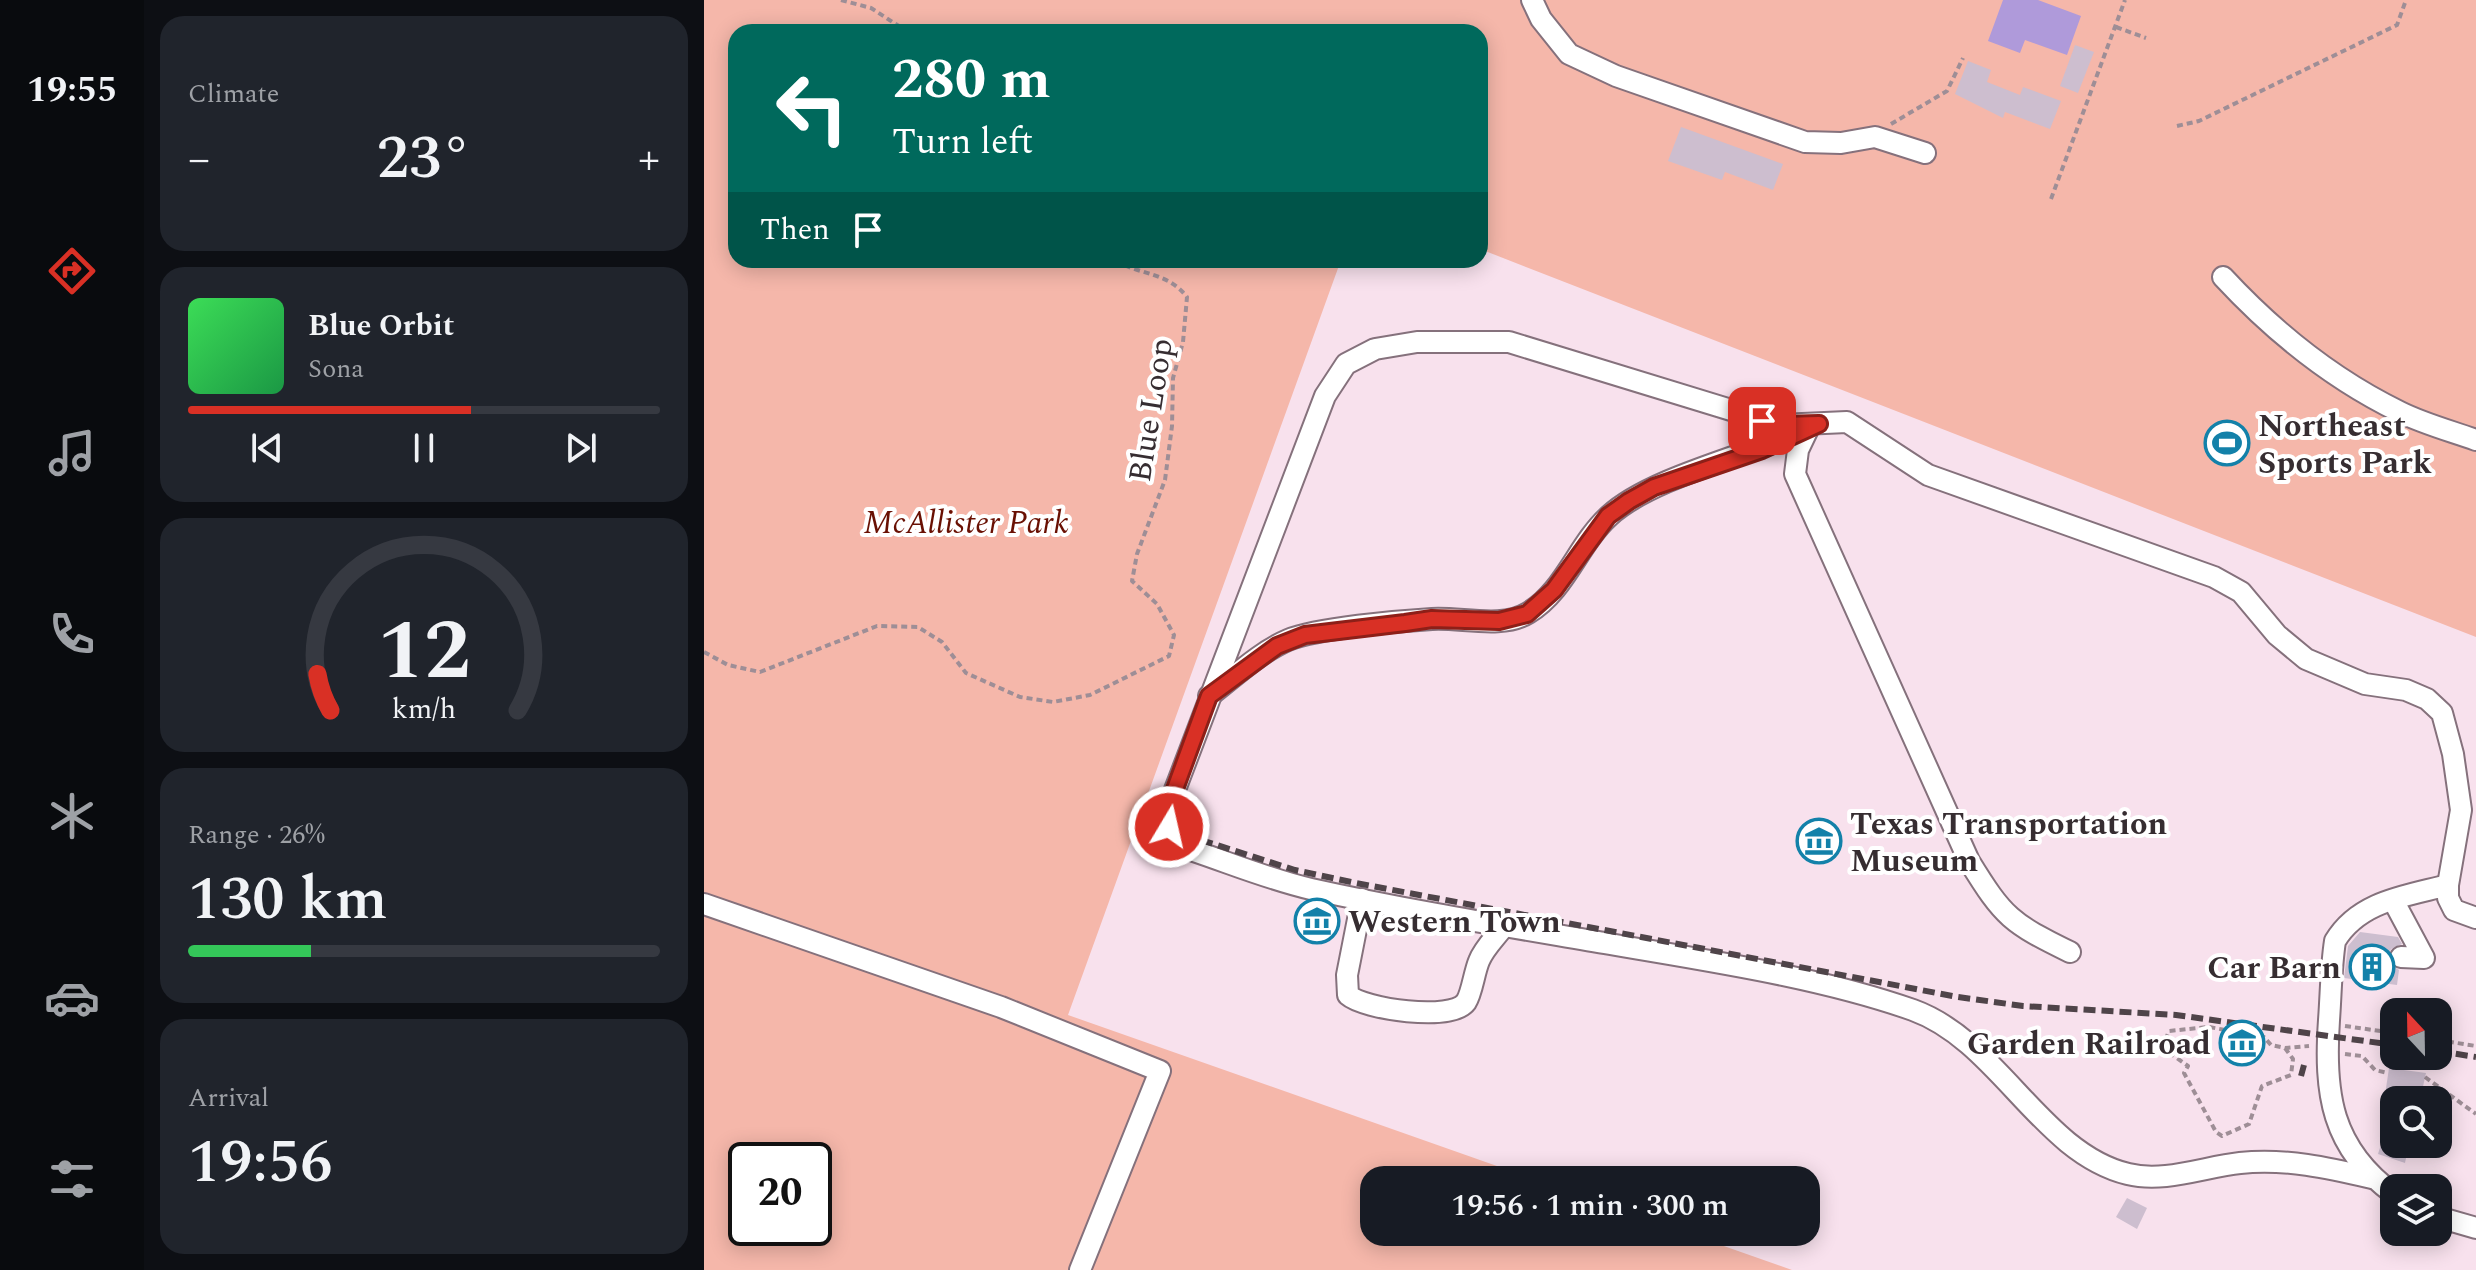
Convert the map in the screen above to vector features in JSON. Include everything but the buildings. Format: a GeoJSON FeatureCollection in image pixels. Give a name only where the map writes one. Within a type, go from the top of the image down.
{"type":"FeatureCollection","features":[{"type":"Feature","properties":{"kind":"lane"},"geometry":{"type":"LineString","coordinates":[[1532,0],[1541,19],[1569,54],[1616,76],[1805,142],[1841,143],[1875,137],[1925,153]]}},
{"type":"Feature","properties":{"kind":"lane"},"geometry":{"type":"LineString","coordinates":[[2223,277],[2262,318],[2328,370],[2401,413],[2476,440]]}},
{"type":"Feature","properties":{"kind":"lane"},"geometry":{"type":"LineString","coordinates":[[2372,1178],[2279,1161],[2243,1162],[2171,1175],[2128,1174],[2091,1158],[2064,1137],[1993,1065],[1943,1027],[1917,1012],[1856,993],[1695,959],[1308,889],[1191,850],[1178,842],[1169,827],[1168,808],[1325,396],[1346,364],[1375,349],[1417,342],[1509,342],[1615,372],[1744,417],[1780,425],[1814,426],[1847,422],[1928,475],[2214,577],[2241,592],[2277,635],[2306,659],[2365,684],[2406,690],[2427,699],[2442,713],[2469,814],[2448,885],[2448,898],[2454,910],[2476,918]]}},
{"type":"Feature","properties":{"kind":"lane"},"geometry":{"type":"LineString","coordinates":[[1209,696],[1277,646],[1305,635],[1432,619],[1499,621],[1527,614],[1554,590],[1608,516],[1629,501],[1654,487],[1762,450],[1814,426]]}},
{"type":"Feature","properties":{"kind":"lane"},"geometry":{"type":"LineString","coordinates":[[1814,426],[1798,450],[1795,474],[1969,861],[1998,907],[2018,926],[2070,952]]}},
{"type":"Feature","properties":{"kind":"lane"},"geometry":{"type":"LineString","coordinates":[[2380,1184],[2354,1156],[2328,1095],[2329,1023],[2340,949],[2346,923],[2361,912],[2448,885]]}},
{"type":"Feature","properties":{"kind":"lane"},"geometry":{"type":"LineString","coordinates":[[1362,899],[1347,975],[1348,995],[1359,1004],[1395,1010],[1458,1009],[1467,1001],[1480,958],[1504,926]]}},
{"type":"Feature","properties":{"kind":"lane"},"geometry":{"type":"LineString","coordinates":[[2393,900],[2424,958],[2401,957]]}},
{"type":"Feature","properties":{"kind":"lane"},"geometry":{"type":"LineString","coordinates":[[704,904],[1001,1007],[1160,1071],[1080,1270]]}},
{"type":"Feature","properties":{"kind":"lane"},"geometry":{"type":"LineString","coordinates":[[2452,1221],[2476,1228]]}},
{"type":"Feature","properties":{"kind":"path"},"geometry":{"type":"LineString","coordinates":[[841,0],[871,8],[896,24]]}},
{"type":"Feature","properties":{"kind":"path"},"geometry":{"type":"LineString","coordinates":[[2051,199],[2125,0]]}},
{"type":"Feature","properties":{"kind":"path"},"geometry":{"type":"LineString","coordinates":[[2177,126],[2199,121],[2397,25],[2406,0]]}},
{"type":"Feature","properties":{"kind":"path"},"geometry":{"type":"LineString","coordinates":[[2116,27],[2146,38]]}},
{"type":"Feature","properties":{"kind":"path"},"geometry":{"type":"LineString","coordinates":[[1875,137],[1902,115],[1947,91],[1963,58]]}},
{"type":"Feature","properties":{"kind":"path","name":"Blue Loop"},"geometry":{"type":"LineString","coordinates":[[704,652],[728,665],[760,672],[877,626],[918,627],[942,642],[966,673],[1020,697],[1053,702],[1090,695],[1169,656],[1174,635],[1157,604],[1132,581],[1137,554],[1165,480],[1172,426],[1173,378],[1183,342],[1187,297],[1177,283],[1130,268]]}},
{"type":"Feature","properties":{"kind":"path"},"geometry":{"type":"LineString","coordinates":[[2329,1023],[2380,1031]]}},
{"type":"Feature","properties":{"kind":"path"},"geometry":{"type":"LineString","coordinates":[[2285,1048],[2293,1059],[2291,1075],[2262,1086],[2249,1124],[2222,1136],[2216,1132],[2210,1116],[2189,1086],[2184,1073],[2188,1066],[2174,1056],[2164,1043],[2169,1031],[2209,1027],[2264,1037],[2271,1045],[2285,1048],[2362,1056],[2375,1070],[2388,1073]]}},
{"type":"Feature","properties":{"kind":"path"},"geometry":{"type":"LineString","coordinates":[[2452,1042],[2476,1046]]}},
{"type":"Feature","properties":{"kind":"path"},"geometry":{"type":"LineString","coordinates":[[2425,1077],[2476,1114]]}},
{"type":"Feature","properties":{"kind":"green space","name":"McAllister Park"},"geometry":{"type":"Polygon","coordinates":[[[704,0],[2476,0],[2476,637],[1488,252],[1488,24],[728,24],[728,268],[1338,268],[1068,1015],[1497,1166],[1360,1166],[1360,1246],[1724,1246],[1792,1270],[704,1270],[704,0]]]}},
{"type":"Feature","properties":{"kind":"shaded area"},"geometry":{"type":"Polygon","coordinates":[[[2003,0],[2038,0],[2081,16],[2067,55],[2025,40],[2020,53],[1988,41],[2003,0]]]}},
{"type":"Feature","properties":{"kind":"railway"},"geometry":{"type":"LineString","coordinates":[[1201,840],[1295,870],[1356,883],[1958,997],[2023,1006],[2176,1015],[2380,1043]]}},
{"type":"Feature","properties":{"kind":"railway"},"geometry":{"type":"LineString","coordinates":[[2452,1053],[2476,1057]]}},
{"type":"Feature","properties":{"kind":"railway"},"geometry":{"type":"LineString","coordinates":[[2301,1076],[2304,1065]]}},
{"type":"Feature","properties":{"kind":"place","name":"Northeast Sports Park"},"geometry":{"type":"Point","coordinates":[2227,443]}},
{"type":"Feature","properties":{"kind":"place","name":"Texas Transportation Museum"},"geometry":{"type":"Point","coordinates":[1819,841]}},
{"type":"Feature","properties":{"kind":"place","name":"Western Town"},"geometry":{"type":"Point","coordinates":[1317,921]}},
{"type":"Feature","properties":{"kind":"place","name":"Car Barn"},"geometry":{"type":"Point","coordinates":[2372,967]}},
{"type":"Feature","properties":{"kind":"place","name":"Garden Railroad"},"geometry":{"type":"Point","coordinates":[2242,1043]}},
{"type":"Feature","properties":{"kind":"route"},"geometry":{"type":"LineString","coordinates":[[1169,827],[1168,808],[1209,696],[1277,646],[1305,635],[1432,619],[1499,621],[1527,614],[1554,590],[1608,516],[1629,501],[1654,487],[1762,450],[1819,424],[1780,425],[1762,421]]}}]}
